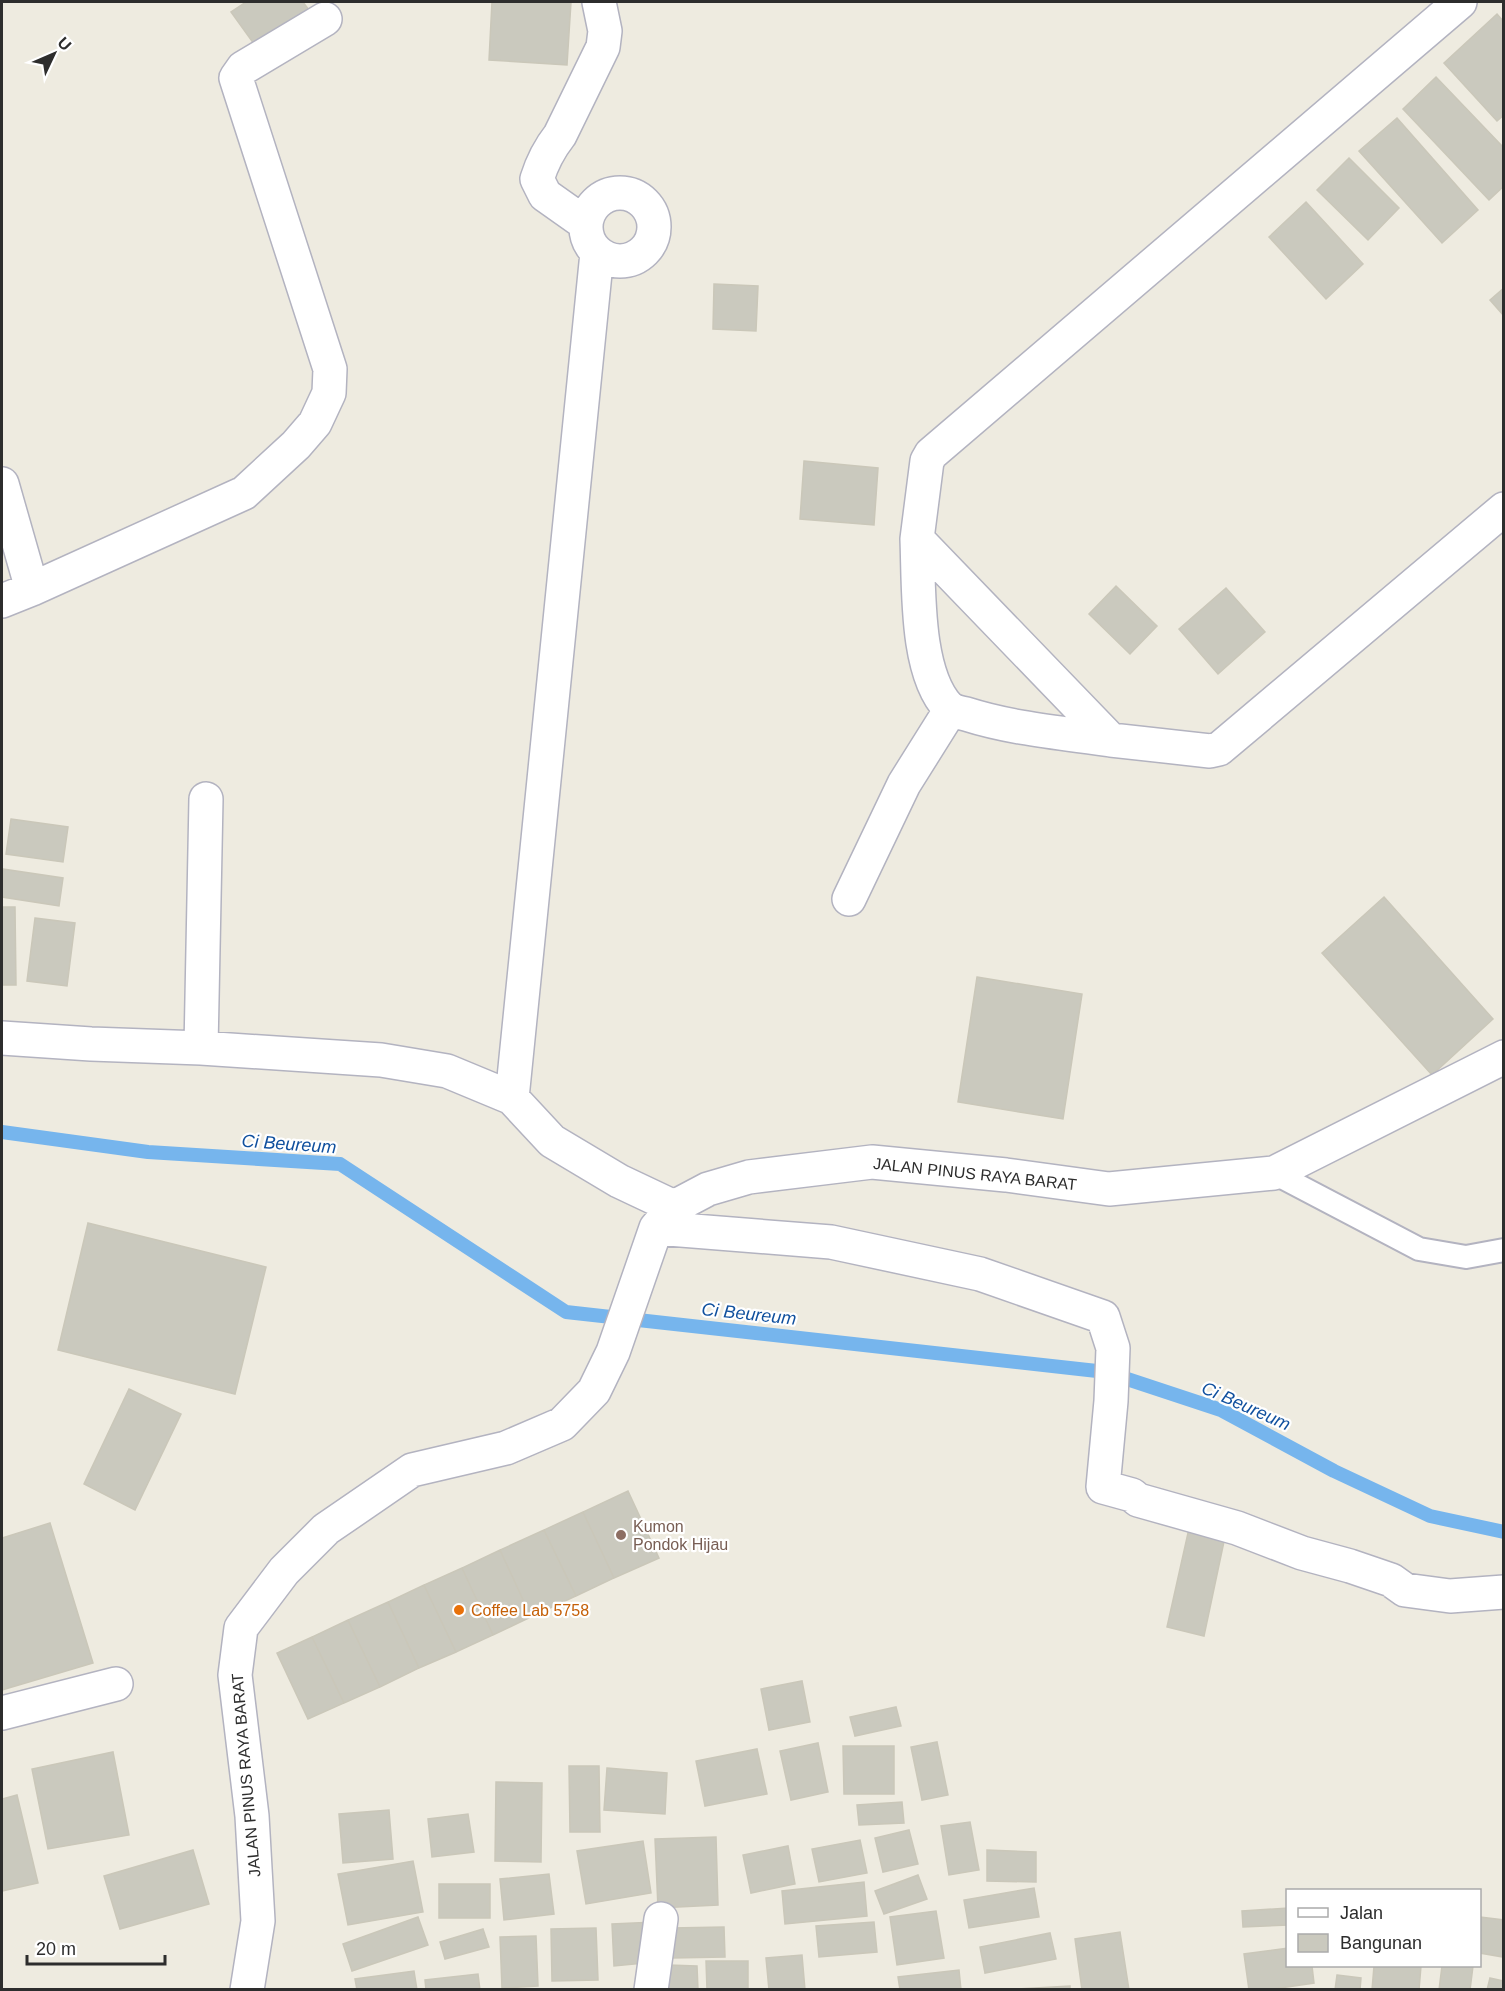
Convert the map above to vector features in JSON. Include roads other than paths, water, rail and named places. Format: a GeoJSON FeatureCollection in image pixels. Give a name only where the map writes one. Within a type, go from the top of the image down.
{"type":"FeatureCollection","features":[{"type":"Feature","properties":{"kind":"street"},"geometry":{"type":"LineString","coordinates":[[512,1098],[591,238],[545,195],[537,179],[542,164],[560,135],[603,47],[605,31],[599,2]]}},
{"type":"Feature","properties":{"kind":"street"},"geometry":{"type":"LineString","coordinates":[[1460,2],[931,454],[927,461],[917,539],[921,616],[926,657],[932,682],[951,709],[993,723],[1202,752],[1219,749],[1503,509]]}},
{"type":"Feature","properties":{"kind":"street"},"geometry":{"type":"LineString","coordinates":[[2,601],[244,493],[296,445],[315,423],[329,393],[330,369],[236,78],[243,68],[325,19]]}},
{"type":"Feature","properties":{"kind":"street"},"geometry":{"type":"LineString","coordinates":[[2,484],[32,589]]}},
{"type":"Feature","properties":{"kind":"street"},"geometry":{"type":"LineString","coordinates":[[917,539],[1111,740]]}},
{"type":"Feature","properties":{"kind":"street"},"geometry":{"type":"LineString","coordinates":[[849,899],[904,784],[951,709]]}},
{"type":"Feature","properties":{"kind":"street"},"geometry":{"type":"LineString","coordinates":[[201,1048],[206,800]]}},
{"type":"Feature","properties":{"kind":"street"},"geometry":{"type":"LineString","coordinates":[[2,1038],[381,1060],[447,1071],[512,1098],[552,1141],[619,1181],[660,1227],[831,1242],[980,1274],[1103,1317],[1113,1348],[1111,1401],[1103,1487],[1132,1495],[1138,1500],[1237,1528],[1302,1553],[1350,1566],[1391,1580],[1405,1590],[1449,1596],[1503,1592]]}},
{"type":"Feature","properties":{"kind":"street","name":"JALAN PINUS RAYA BARAT"},"geometry":{"type":"LineString","coordinates":[[248,1989],[258,1921],[252,1816],[235,1675],[241,1628],[284,1571],[334,1522],[412,1470],[506,1448],[562,1424],[594,1391],[612,1352],[660,1227],[708,1190],[749,1177],[872,1162],[1006,1174],[1109,1189],[1274,1173],[1503,1057]]}},
{"type":"Feature","properties":{"kind":"street"},"geometry":{"type":"LineString","coordinates":[[2,1713],[116,1684]]}},
{"type":"Feature","properties":{"kind":"street"},"geometry":{"type":"LineString","coordinates":[[651,1989],[661,1920]]}},
{"type":"Feature","properties":{"kind":"lane"},"geometry":{"type":"LineString","coordinates":[[1274,1173],[1419,1249],[1466,1257],[1503,1250]]}},
{"type":"Feature","properties":{"kind":"waterway","name":"Ci Beureum"},"geometry":{"type":"LineString","coordinates":[[2,1132],[148,1152],[340,1164],[566,1312],[1106,1372],[1221,1410],[1334,1471],[1430,1516],[1504,1532]]}},
{"type":"Feature","properties":{"kind":"place","name":"Kumon Pondok Hijau"},"geometry":{"type":"Point","coordinates":[621,1535]}},
{"type":"Feature","properties":{"kind":"place","name":"Coffee Lab 5758"},"geometry":{"type":"Point","coordinates":[459,1610]}}]}
